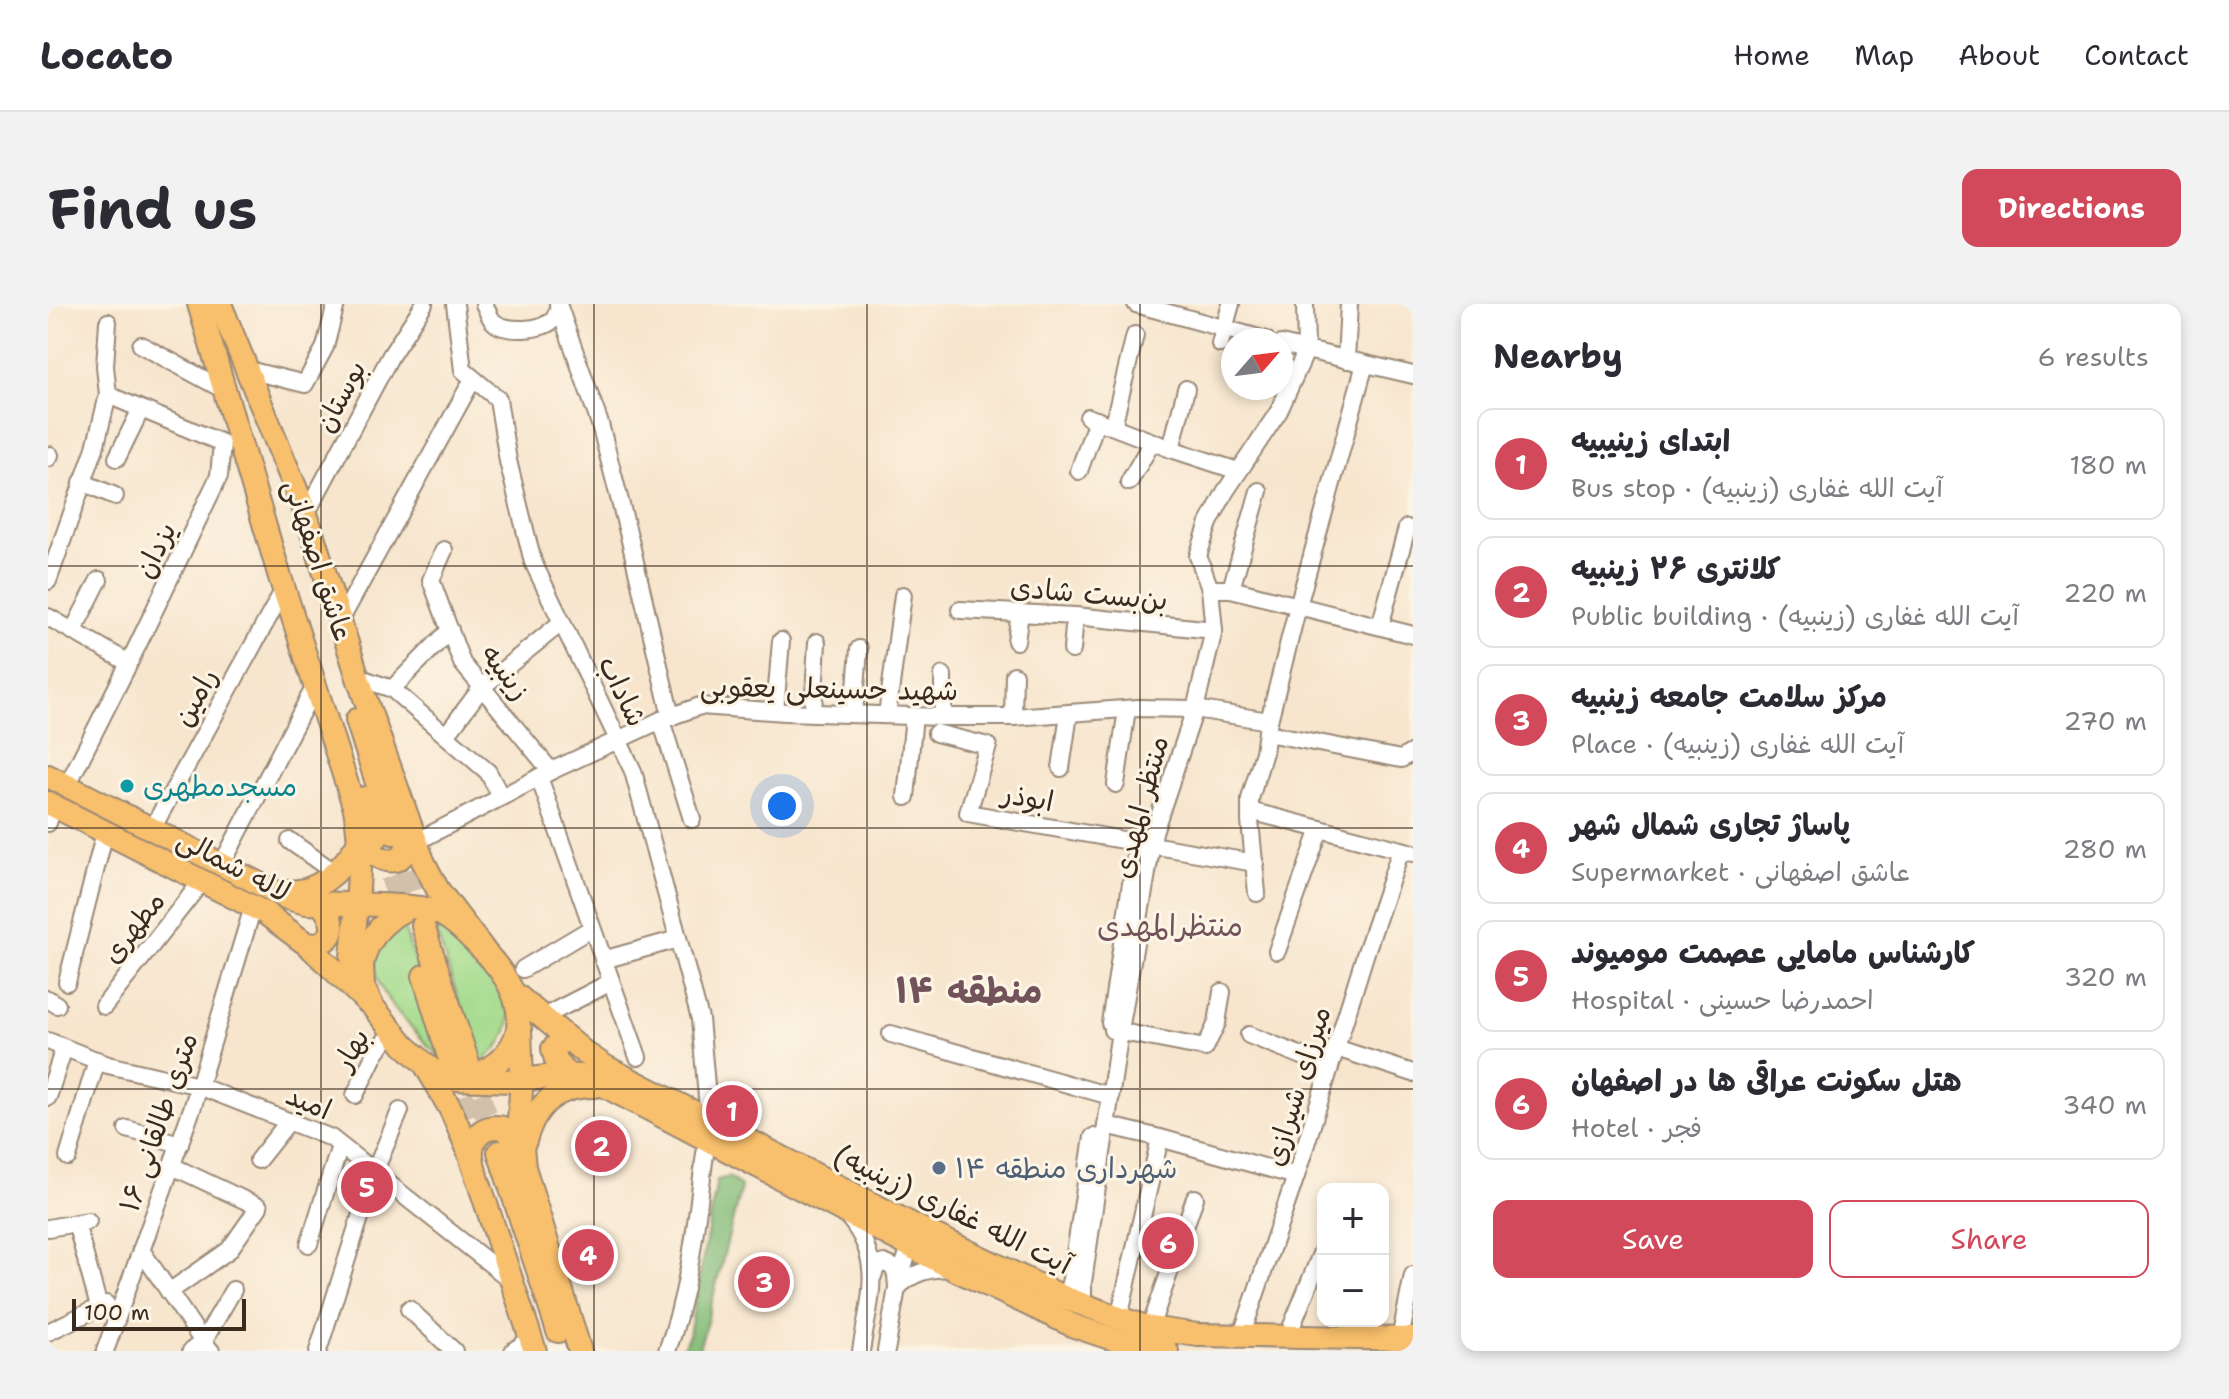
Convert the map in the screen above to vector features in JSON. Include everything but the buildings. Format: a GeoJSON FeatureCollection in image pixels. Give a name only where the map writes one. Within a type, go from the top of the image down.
{"type":"FeatureCollection","features":[{"type":"Feature","properties":{"kind":"main road"},"geometry":{"type":"LineString","coordinates":[[199,304],[284,589],[355,809],[379,832],[416,842],[438,890],[483,949],[517,1001],[522,1039],[519,1118],[524,1158],[580,1351]]}},
{"type":"Feature","properties":{"kind":"main road","name":"عاشق اصفهانی"},"geometry":{"type":"LineString","coordinates":[[199,304],[379,832]]}},
{"type":"Feature","properties":{"kind":"main road"},"geometry":{"type":"LineString","coordinates":[[219,304],[306,514],[358,677],[379,832],[356,904],[352,957],[355,973],[368,997]]}},
{"type":"Feature","properties":{"kind":"main road","name":"عاشق اصفهانی"},"geometry":{"type":"LineString","coordinates":[[219,304],[293,519],[379,832]]}},
{"type":"Feature","properties":{"kind":"main road","name":"لاله شمالی"},"geometry":{"type":"LineString","coordinates":[[58,781],[287,898],[306,903],[356,904],[413,920],[427,908],[457,924],[483,949]]}},
{"type":"Feature","properties":{"kind":"main road","name":"لاله شمالی"},"geometry":{"type":"LineString","coordinates":[[50,810],[105,832],[265,913],[368,997],[393,1031],[426,1065]]}},
{"type":"Feature","properties":{"kind":"main road"},"geometry":{"type":"LineString","coordinates":[[272,890],[291,892],[312,888],[335,873],[379,832]]}},
{"type":"Feature","properties":{"kind":"main road"},"geometry":{"type":"LineString","coordinates":[[309,946],[324,943],[331,936],[333,927],[330,915],[321,903]]}},
{"type":"Feature","properties":{"kind":"main road"},"geometry":{"type":"LineString","coordinates":[[368,997],[362,963],[368,945],[380,928],[395,915],[413,920],[463,1068],[488,1071],[503,1059],[514,1042],[519,1017]]}},
{"type":"Feature","properties":{"kind":"main road","name":"آیت الله غفاری (زینبیه)"},"geometry":{"type":"LineString","coordinates":[[514,993],[568,1040],[606,1067],[843,1210],[1075,1291],[1119,1318],[1150,1328],[1198,1335],[1407,1339]]}},
{"type":"Feature","properties":{"kind":"main road"},"geometry":{"type":"LineString","coordinates":[[567,1075],[556,1060],[553,1049],[560,1042],[568,1040]]}},
{"type":"Feature","properties":{"kind":"main road"},"geometry":{"type":"LineString","coordinates":[[426,1065],[467,1147],[513,1281],[532,1348]]}},
{"type":"Feature","properties":{"kind":"main road","name":"آیت الله غفاری (زینبیه)"},"geometry":{"type":"LineString","coordinates":[[426,1065],[439,1075],[453,1079],[463,1068],[522,1080],[581,1076],[708,1129],[913,1236],[952,1268],[1074,1326],[1122,1342],[1167,1351]]}},
{"type":"Feature","properties":{"kind":"main road"},"geometry":{"type":"LineString","coordinates":[[524,1158],[531,1121],[549,1100],[576,1088],[605,1086]]}},
{"type":"Feature","properties":{"kind":"main road"},"geometry":{"type":"LineString","coordinates":[[478,1184],[471,1155],[473,1142],[481,1131],[498,1127],[506,1129],[524,1158]]}},
{"type":"Feature","properties":{"kind":"main road"},"geometry":{"type":"LineString","coordinates":[[532,1348],[490,1155],[565,1351]]}},
{"type":"Feature","properties":{"kind":"street"},"geometry":{"type":"LineString","coordinates":[[248,370],[305,384],[325,347],[336,304]]}},
{"type":"Feature","properties":{"kind":"street","name":"بوستان"},"geometry":{"type":"LineString","coordinates":[[306,514],[391,355],[424,304]]}},
{"type":"Feature","properties":{"kind":"street","name":"شاداب"},"geometry":{"type":"LineString","coordinates":[[455,304],[463,370],[498,399],[508,461],[533,562],[633,771],[700,1019],[708,1129],[686,1281],[667,1351]]}},
{"type":"Feature","properties":{"kind":"street"},"geometry":{"type":"LineString","coordinates":[[484,304],[492,321],[501,327],[521,329],[540,327],[553,321],[559,306]]}},
{"type":"Feature","properties":{"kind":"street"},"geometry":{"type":"LineString","coordinates":[[1136,304],[1164,308],[1221,336]]}},
{"type":"Feature","properties":{"kind":"street"},"geometry":{"type":"LineString","coordinates":[[1224,328],[1231,304]]}},
{"type":"Feature","properties":{"kind":"street"},"geometry":{"type":"LineString","coordinates":[[1305,304],[1306,351]]}},
{"type":"Feature","properties":{"kind":"street"},"geometry":{"type":"LineString","coordinates":[[1346,360],[1349,304]]}},
{"type":"Feature","properties":{"kind":"street"},"geometry":{"type":"LineString","coordinates":[[559,306],[600,424],[629,536],[666,719],[692,819]]}},
{"type":"Feature","properties":{"kind":"street"},"geometry":{"type":"LineString","coordinates":[[50,570],[95,448],[108,395],[105,366],[108,322]]}},
{"type":"Feature","properties":{"kind":"street"},"geometry":{"type":"LineString","coordinates":[[1079,471],[1135,335]]}},
{"type":"Feature","properties":{"kind":"street"},"geometry":{"type":"LineString","coordinates":[[141,345],[224,390]]}},
{"type":"Feature","properties":{"kind":"street"},"geometry":{"type":"LineString","coordinates":[[1293,347],[1413,375]]}},
{"type":"Feature","properties":{"kind":"street","name":"منتظر المهدی"},"geometry":{"type":"LineString","coordinates":[[1075,1291],[1106,1125],[1105,1094],[1114,1030],[1148,841],[1195,709],[1214,630],[1210,589],[1198,556],[1209,523],[1225,492],[1279,411],[1306,351]]}},
{"type":"Feature","properties":{"kind":"street"},"geometry":{"type":"LineString","coordinates":[[1257,893],[1250,799],[1298,606],[1365,364]]}},
{"type":"Feature","properties":{"kind":"street"},"geometry":{"type":"LineString","coordinates":[[340,621],[473,379]]}},
{"type":"Feature","properties":{"kind":"street"},"geometry":{"type":"LineString","coordinates":[[1171,449],[1186,389]]}},
{"type":"Feature","properties":{"kind":"street","name":"یزدان"},"geometry":{"type":"LineString","coordinates":[[58,781],[129,663],[219,476],[222,443],[108,395]]}},
{"type":"Feature","properties":{"kind":"street"},"geometry":{"type":"LineString","coordinates":[[117,458],[141,409]]}},
{"type":"Feature","properties":{"kind":"street"},"geometry":{"type":"LineString","coordinates":[[1099,421],[1238,471]]}},
{"type":"Feature","properties":{"kind":"street"},"geometry":{"type":"LineString","coordinates":[[1129,482],[1152,442]]}},
{"type":"Feature","properties":{"kind":"street"},"geometry":{"type":"LineString","coordinates":[[82,482],[115,496]]}},
{"type":"Feature","properties":{"kind":"street"},"geometry":{"type":"LineString","coordinates":[[1231,589],[1259,491]]}},
{"type":"Feature","properties":{"kind":"street"},"geometry":{"type":"LineString","coordinates":[[1380,626],[1407,528]]}},
{"type":"Feature","properties":{"kind":"street","name":"زینبیه"},"geometry":{"type":"LineString","coordinates":[[444,550],[431,580],[462,663],[545,774]]}},
{"type":"Feature","properties":{"kind":"street"},"geometry":{"type":"LineString","coordinates":[[73,631],[99,580]]}},
{"type":"Feature","properties":{"kind":"street","name":"رامین"},"geometry":{"type":"LineString","coordinates":[[152,829],[284,589]]}},
{"type":"Feature","properties":{"kind":"street"},"geometry":{"type":"LineString","coordinates":[[1210,589],[1231,589],[1413,635]]}},
{"type":"Feature","properties":{"kind":"street"},"geometry":{"type":"LineString","coordinates":[[887,715],[903,595]]}},
{"type":"Feature","properties":{"kind":"street","name":"بن‌بست شادی"},"geometry":{"type":"LineString","coordinates":[[960,610],[1075,616],[1214,630]]}},
{"type":"Feature","properties":{"kind":"street"},"geometry":{"type":"LineString","coordinates":[[1016,641],[1020,613]]}},
{"type":"Feature","properties":{"kind":"street"},"geometry":{"type":"LineString","coordinates":[[1072,650],[1075,616]]}},
{"type":"Feature","properties":{"kind":"street"},"geometry":{"type":"LineString","coordinates":[[48,617],[129,663]]}},
{"type":"Feature","properties":{"kind":"street"},"geometry":{"type":"LineString","coordinates":[[447,734],[482,687],[562,622]]}},
{"type":"Feature","properties":{"kind":"street"},"geometry":{"type":"LineString","coordinates":[[392,689],[450,630]]}},
{"type":"Feature","properties":{"kind":"street"},"geometry":{"type":"LineString","coordinates":[[775,711],[781,641]]}},
{"type":"Feature","properties":{"kind":"street"},"geometry":{"type":"LineString","coordinates":[[813,713],[817,642]]}},
{"type":"Feature","properties":{"kind":"street"},"geometry":{"type":"LineString","coordinates":[[854,714],[859,649]]}},
{"type":"Feature","properties":{"kind":"street"},"geometry":{"type":"LineString","coordinates":[[943,675],[943,717]]}},
{"type":"Feature","properties":{"kind":"street"},"geometry":{"type":"LineString","coordinates":[[1013,717],[1014,675]]}},
{"type":"Feature","properties":{"kind":"street"},"geometry":{"type":"LineString","coordinates":[[358,677],[392,689],[447,734],[488,772],[501,797]]}},
{"type":"Feature","properties":{"kind":"street"},"geometry":{"type":"LineString","coordinates":[[222,864],[315,686]]}},
{"type":"Feature","properties":{"kind":"street","name":"شهید حسینعلی یعقوبی"},"geometry":{"type":"LineString","coordinates":[[416,842],[545,774],[700,706],[943,717],[1195,709],[1401,759],[1413,752]]}},
{"type":"Feature","properties":{"kind":"street"},"geometry":{"type":"LineString","coordinates":[[1116,784],[1127,709]]}},
{"type":"Feature","properties":{"kind":"street"},"geometry":{"type":"LineString","coordinates":[[1061,768],[1069,714]]}},
{"type":"Feature","properties":{"kind":"street"},"geometry":{"type":"LineString","coordinates":[[906,797],[914,716]]}},
{"type":"Feature","properties":{"kind":"street","name":"ابوذر"},"geometry":{"type":"LineString","coordinates":[[936,733],[988,746],[968,813],[1148,841]]}},
{"type":"Feature","properties":{"kind":"street"},"geometry":{"type":"LineString","coordinates":[[545,774],[592,928],[638,1057]]}},
{"type":"Feature","properties":{"kind":"street"},"geometry":{"type":"LineString","coordinates":[[1250,811],[1407,852]]}},
{"type":"Feature","properties":{"kind":"street"},"geometry":{"type":"LineString","coordinates":[[1277,951],[1320,829]]}},
{"type":"Feature","properties":{"kind":"street"},"geometry":{"type":"LineString","coordinates":[[67,982],[105,832]]}},
{"type":"Feature","properties":{"kind":"street"},"geometry":{"type":"LineString","coordinates":[[290,841],[335,873]]}},
{"type":"Feature","properties":{"kind":"street"},"geometry":{"type":"LineString","coordinates":[[1148,841],[1255,863]]}},
{"type":"Feature","properties":{"kind":"street","name":"میرزای شیرازی"},"geometry":{"type":"LineString","coordinates":[[1241,1337],[1336,1048],[1407,852]]}},
{"type":"Feature","properties":{"kind":"street","name":"مطهری"},"geometry":{"type":"LineString","coordinates":[[104,1006],[202,881]]}},
{"type":"Feature","properties":{"kind":"street","name":"۱۶ متری طالقانی"},"geometry":{"type":"LineString","coordinates":[[105,1351],[180,1144],[253,907]]}},
{"type":"Feature","properties":{"kind":"street"},"geometry":{"type":"LineString","coordinates":[[523,969],[592,928]]}},
{"type":"Feature","properties":{"kind":"street"},"geometry":{"type":"LineString","coordinates":[[603,960],[678,939]]}},
{"type":"Feature","properties":{"kind":"street"},"geometry":{"type":"LineString","coordinates":[[543,1017],[611,982]]}},
{"type":"Feature","properties":{"kind":"street"},"geometry":{"type":"LineString","coordinates":[[1114,1030],[1205,1048],[1217,1023],[1222,992]]}},
{"type":"Feature","properties":{"kind":"street","name":"بهار"},"geometry":{"type":"LineString","coordinates":[[355,1095],[376,1052],[393,1031]]}},
{"type":"Feature","properties":{"kind":"street"},"geometry":{"type":"LineString","coordinates":[[891,1034],[1105,1094],[1075,1291]]}},
{"type":"Feature","properties":{"kind":"street"},"geometry":{"type":"LineString","coordinates":[[1249,1035],[1330,1067]]}},
{"type":"Feature","properties":{"kind":"street"},"geometry":{"type":"LineString","coordinates":[[48,1097],[56,1044]]}},
{"type":"Feature","properties":{"kind":"street","name":"امید"},"geometry":{"type":"LineString","coordinates":[[56,1044],[108,1065],[199,1086],[331,1138],[513,1281]]}},
{"type":"Feature","properties":{"kind":"street"},"geometry":{"type":"LineString","coordinates":[[1336,1048],[1413,1073]]}},
{"type":"Feature","properties":{"kind":"street"},"geometry":{"type":"LineString","coordinates":[[68,1157],[97,1060]]}},
{"type":"Feature","properties":{"kind":"street"},"geometry":{"type":"LineString","coordinates":[[318,1351],[374,1173],[400,1111]]}},
{"type":"Feature","properties":{"kind":"street"},"geometry":{"type":"LineString","coordinates":[[258,1160],[289,1121]]}},
{"type":"Feature","properties":{"kind":"street"},"geometry":{"type":"LineString","coordinates":[[1106,1125],[1296,1176]]}},
{"type":"Feature","properties":{"kind":"street"},"geometry":{"type":"LineString","coordinates":[[127,1129],[180,1144]]}},
{"type":"Feature","properties":{"kind":"street"},"geometry":{"type":"LineString","coordinates":[[1119,1318],[1160,1138]]}},
{"type":"Feature","properties":{"kind":"street"},"geometry":{"type":"LineString","coordinates":[[309,1244],[340,1146]]}},
{"type":"Feature","properties":{"kind":"street"},"geometry":{"type":"LineString","coordinates":[[169,1292],[229,1250],[259,1207],[172,1166]]}},
{"type":"Feature","properties":{"kind":"street"},"geometry":{"type":"LineString","coordinates":[[1150,1328],[1195,1198]]}},
{"type":"Feature","properties":{"kind":"street"},"geometry":{"type":"LineString","coordinates":[[843,1210],[863,1235],[873,1276]]}},
{"type":"Feature","properties":{"kind":"street"},"geometry":{"type":"LineString","coordinates":[[48,1228],[82,1222],[99,1307]]}},
{"type":"Feature","properties":{"kind":"street"},"geometry":{"type":"LineString","coordinates":[[886,1351],[897,1288],[913,1236]]}},
{"type":"Feature","properties":{"kind":"street"},"geometry":{"type":"LineString","coordinates":[[141,1250],[202,1348]]}},
{"type":"Feature","properties":{"kind":"street"},"geometry":{"type":"LineString","coordinates":[[1287,1338],[1321,1255]]}},
{"type":"Feature","properties":{"kind":"street"},"geometry":{"type":"LineString","coordinates":[[861,1351],[877,1265],[884,1263],[893,1267],[897,1288]]}},
{"type":"Feature","properties":{"kind":"street"},"geometry":{"type":"LineString","coordinates":[[897,1288],[925,1269],[952,1268]]}},
{"type":"Feature","properties":{"kind":"street"},"geometry":{"type":"LineString","coordinates":[[1407,1339],[1413,1275]]}},
{"type":"Feature","properties":{"kind":"street"},"geometry":{"type":"LineString","coordinates":[[202,1348],[233,1290]]}},
{"type":"Feature","properties":{"kind":"street"},"geometry":{"type":"LineString","coordinates":[[48,1332],[126,1294]]}},
{"type":"Feature","properties":{"kind":"street"},"geometry":{"type":"LineString","coordinates":[[409,1309],[454,1351]]}},
{"type":"Feature","properties":{"kind":"green space"},"geometry":{"type":"Polygon","coordinates":[[[403,925],[449,1065],[401,1016],[382,990],[377,977],[375,964],[379,951],[387,938],[403,925]]]}},
{"type":"Feature","properties":{"kind":"green space"},"geometry":{"type":"Polygon","coordinates":[[[434,925],[458,939],[507,999],[510,1020],[503,1039],[479,1062],[434,925]]]}},
{"type":"Feature","properties":{"kind":"green space"},"geometry":{"type":"Polygon","coordinates":[[[729,1177],[741,1187],[705,1329],[698,1351],[681,1351],[689,1335],[717,1180],[729,1177]]]}},
{"type":"Feature","properties":{"kind":"tunnel"},"geometry":{"type":"LineString","coordinates":[[395,839],[422,925]]}},
{"type":"Feature","properties":{"kind":"tunnel"},"geometry":{"type":"LineString","coordinates":[[380,845],[403,911]]}},
{"type":"Feature","properties":{"kind":"tunnel"},"geometry":{"type":"LineString","coordinates":[[468,1063],[499,1152]]}},
{"type":"Feature","properties":{"kind":"tunnel"},"geometry":{"type":"LineString","coordinates":[[452,1064],[481,1153]]}},
{"type":"Feature","properties":{"kind":"place","name":"مسجدمطهری"},"geometry":{"type":"Point","coordinates":[127,786]}},
{"type":"Feature","properties":{"kind":"place","name":"ابتدای زینیبیه"},"geometry":{"type":"Point","coordinates":[732,1111]}},
{"type":"Feature","properties":{"kind":"place","name":"کلانتری ۲۶ زینبیه"},"geometry":{"type":"Point","coordinates":[601,1146]}},
{"type":"Feature","properties":{"kind":"place","name":"شهرداری منطقه ۱۴"},"geometry":{"type":"Point","coordinates":[939,1168]}},
{"type":"Feature","properties":{"kind":"place","name":"کارشناس مامایی عصمت مومیوند"},"geometry":{"type":"Point","coordinates":[367,1187]}},
{"type":"Feature","properties":{"kind":"place","name":"هتل سکونت عراقی ها در اصفهان"},"geometry":{"type":"Point","coordinates":[1168,1243]}},
{"type":"Feature","properties":{"kind":"place","name":"پاساژ تجاری شمال شهر"},"geometry":{"type":"Point","coordinates":[588,1255]}},
{"type":"Feature","properties":{"kind":"place","name":"مرکز سلامت جامعه زینبیه"},"geometry":{"type":"Point","coordinates":[764,1282]}},
{"type":"Feature","properties":{"kind":"district","name":"منتظرالمهدی"},"geometry":{"type":"Point","coordinates":[1170,926]}},
{"type":"Feature","properties":{"kind":"district","name":"منطقه ۱۴"},"geometry":{"type":"Point","coordinates":[969,990]}}]}
